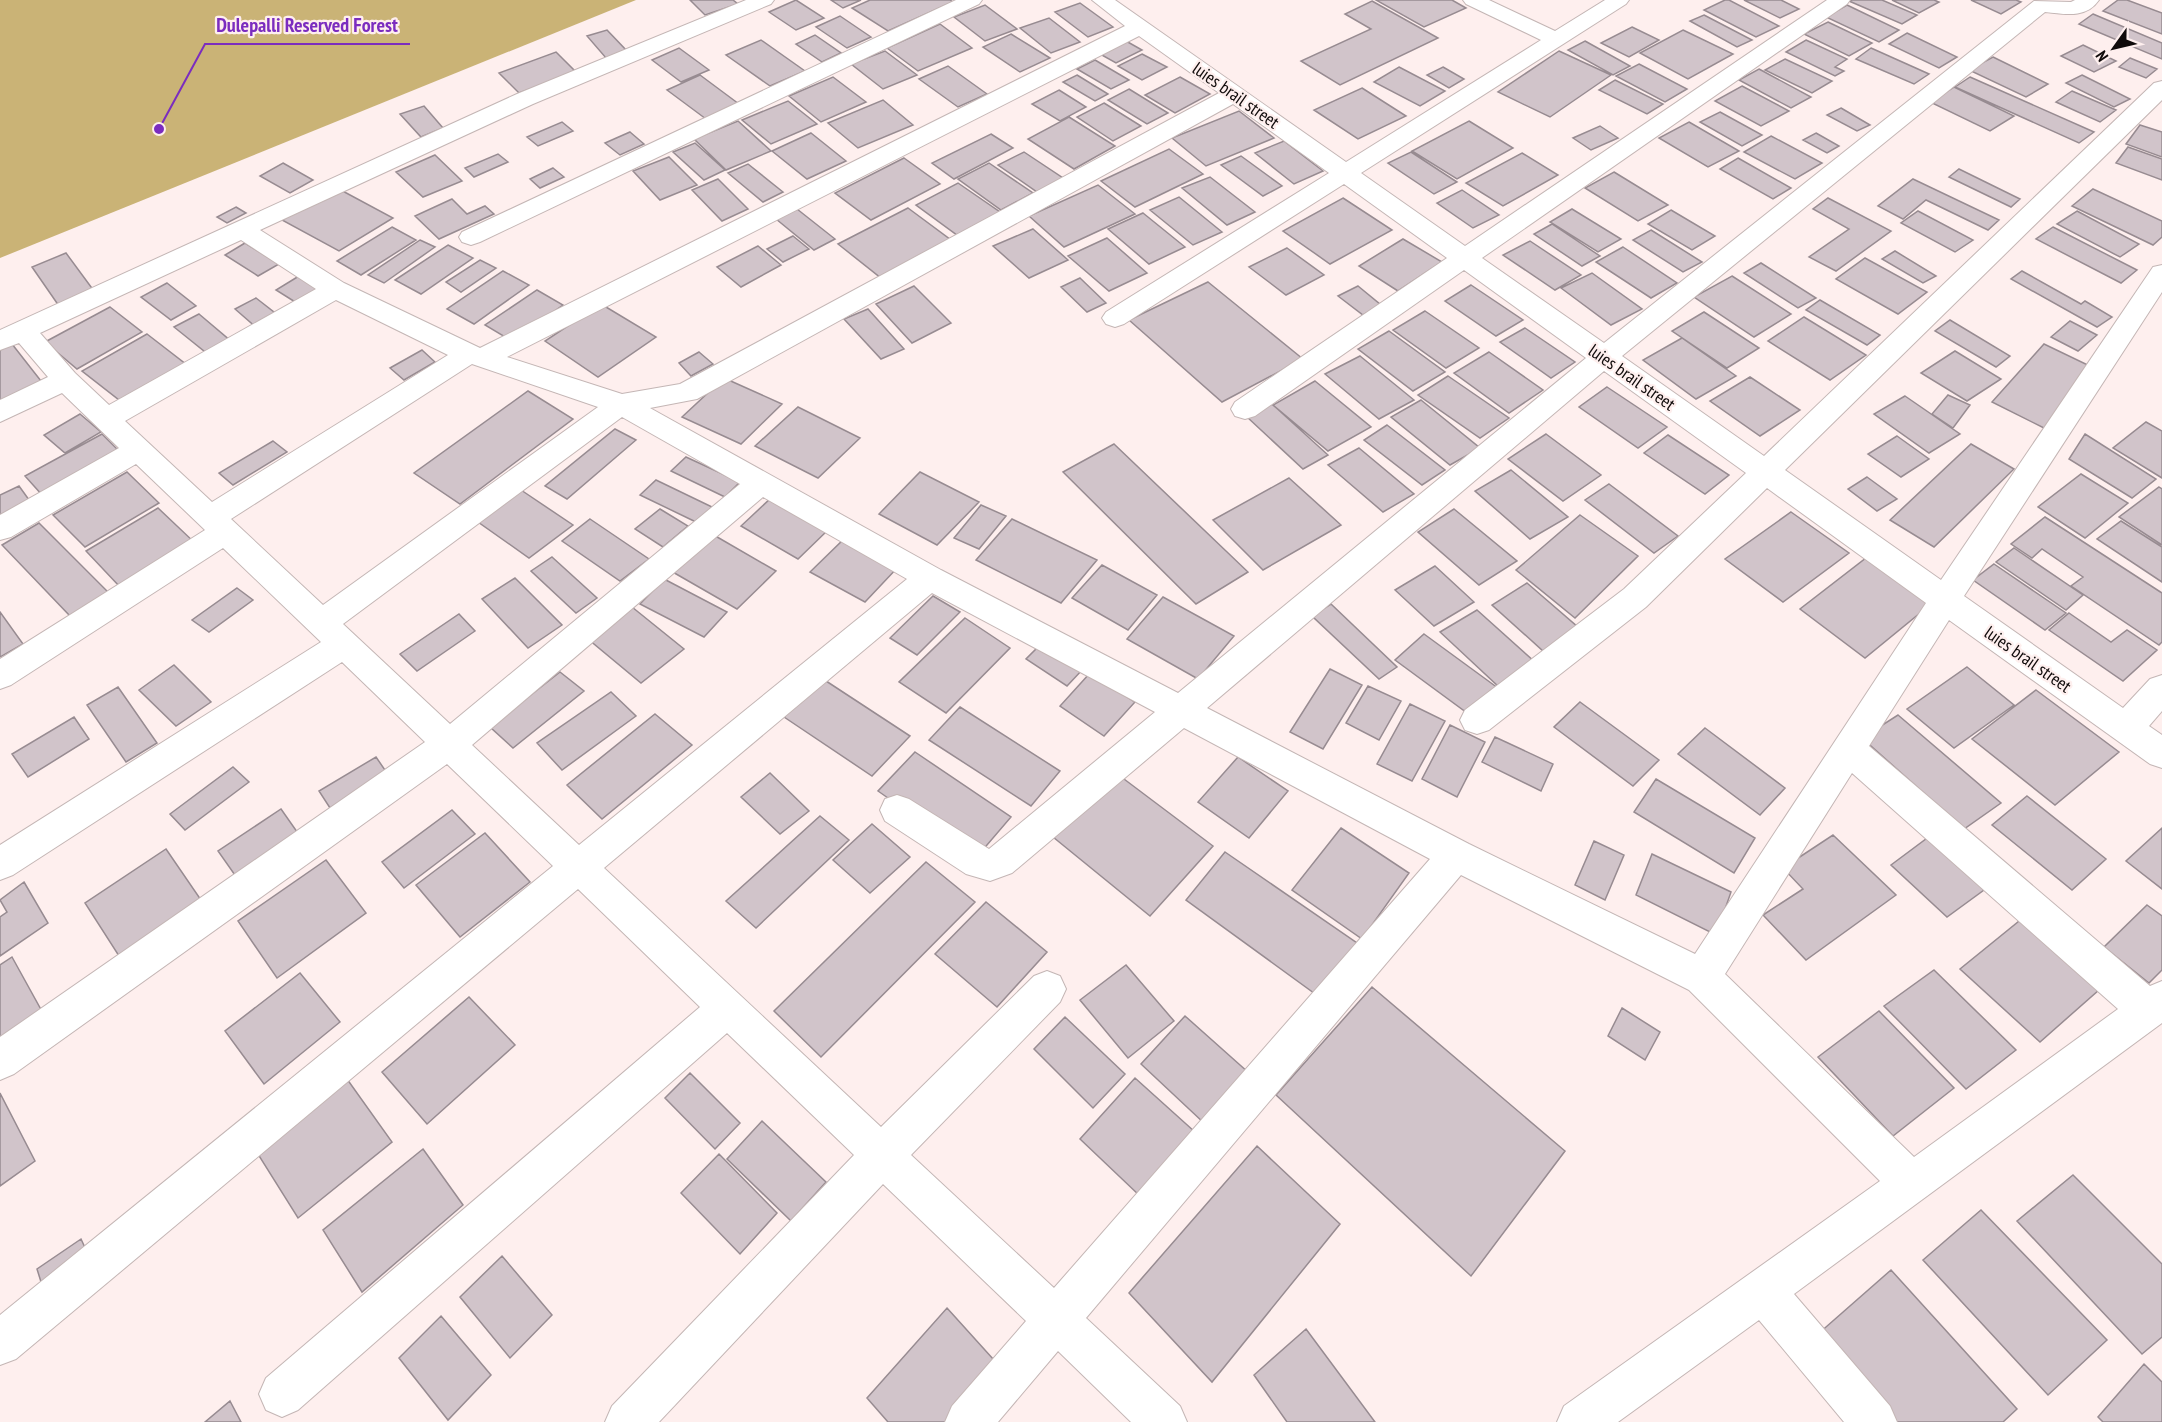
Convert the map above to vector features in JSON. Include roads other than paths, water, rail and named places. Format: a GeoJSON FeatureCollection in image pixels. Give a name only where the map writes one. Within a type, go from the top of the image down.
{"type":"FeatureCollection","features":[{"type":"Feature","properties":{"kind":"street"},"geometry":{"type":"LineString","coordinates":[[764,0],[525,99],[11,336],[65,380],[1164,1422]]}},
{"type":"Feature","properties":{"kind":"street"},"geometry":{"type":"LineString","coordinates":[[471,237],[972,0]]}},
{"type":"Feature","properties":{"kind":"street","name":"luies brail street"},"geometry":{"type":"LineString","coordinates":[[1102,0],[2162,754]]}},
{"type":"Feature","properties":{"kind":"street"},"geometry":{"type":"LineString","coordinates":[[1473,0],[1557,40]]}},
{"type":"Feature","properties":{"kind":"street"},"geometry":{"type":"LineString","coordinates":[[1115,318],[1619,0]]}},
{"type":"Feature","properties":{"kind":"street"},"geometry":{"type":"LineString","coordinates":[[1245,410],[1840,0]]}},
{"type":"Feature","properties":{"kind":"street"},"geometry":{"type":"LineString","coordinates":[[897,810],[979,863],[990,865],[999,862],[1604,357],[2035,3],[2076,9],[2090,0]]}},
{"type":"Feature","properties":{"kind":"street"},"geometry":{"type":"LineString","coordinates":[[0,676],[218,525],[476,356],[1140,27]]}},
{"type":"Feature","properties":{"kind":"street"},"geometry":{"type":"LineString","coordinates":[[1477,720],[1635,598],[2162,88]]}},
{"type":"Feature","properties":{"kind":"street"},"geometry":{"type":"LineString","coordinates":[[0,864],[332,634],[621,404],[687,392],[1234,94]]}},
{"type":"Feature","properties":{"kind":"street"},"geometry":{"type":"LineString","coordinates":[[241,229],[335,289],[476,356],[621,404],[930,578],[1456,855],[1702,977],[1912,1184]]}},
{"type":"Feature","properties":{"kind":"street"},"geometry":{"type":"LineString","coordinates":[[1702,977],[1945,600],[2162,273]]}},
{"type":"Feature","properties":{"kind":"street"},"geometry":{"type":"LineString","coordinates":[[106,419],[335,289]]}},
{"type":"Feature","properties":{"kind":"street"},"geometry":{"type":"LineString","coordinates":[[0,412],[65,380]]}},
{"type":"Feature","properties":{"kind":"street"},"geometry":{"type":"LineString","coordinates":[[0,529],[138,449]]}},
{"type":"Feature","properties":{"kind":"street"},"geometry":{"type":"LineString","coordinates":[[0,1060],[449,744],[760,483]]}},
{"type":"Feature","properties":{"kind":"street"},"geometry":{"type":"LineString","coordinates":[[0,1343],[930,578]]}},
{"type":"Feature","properties":{"kind":"street"},"geometry":{"type":"LineString","coordinates":[[2126,728],[2162,689]]}},
{"type":"Feature","properties":{"kind":"street"},"geometry":{"type":"LineString","coordinates":[[1580,1422],[1912,1184],[2155,1005],[1849,749]]}},
{"type":"Feature","properties":{"kind":"street"},"geometry":{"type":"LineString","coordinates":[[968,1422],[1456,855]]}},
{"type":"Feature","properties":{"kind":"street"},"geometry":{"type":"LineString","coordinates":[[628,1422],[882,1155],[1047,989]]}},
{"type":"Feature","properties":{"kind":"street"},"geometry":{"type":"LineString","coordinates":[[282,1394],[727,1008]]}},
{"type":"Feature","properties":{"kind":"street"},"geometry":{"type":"LineString","coordinates":[[1763,1292],[1874,1422]]}},
{"type":"Feature","properties":{"kind":"place","name":"Dulepalli Reserved Forest"},"geometry":{"type":"Point","coordinates":[159,129]}}]}
